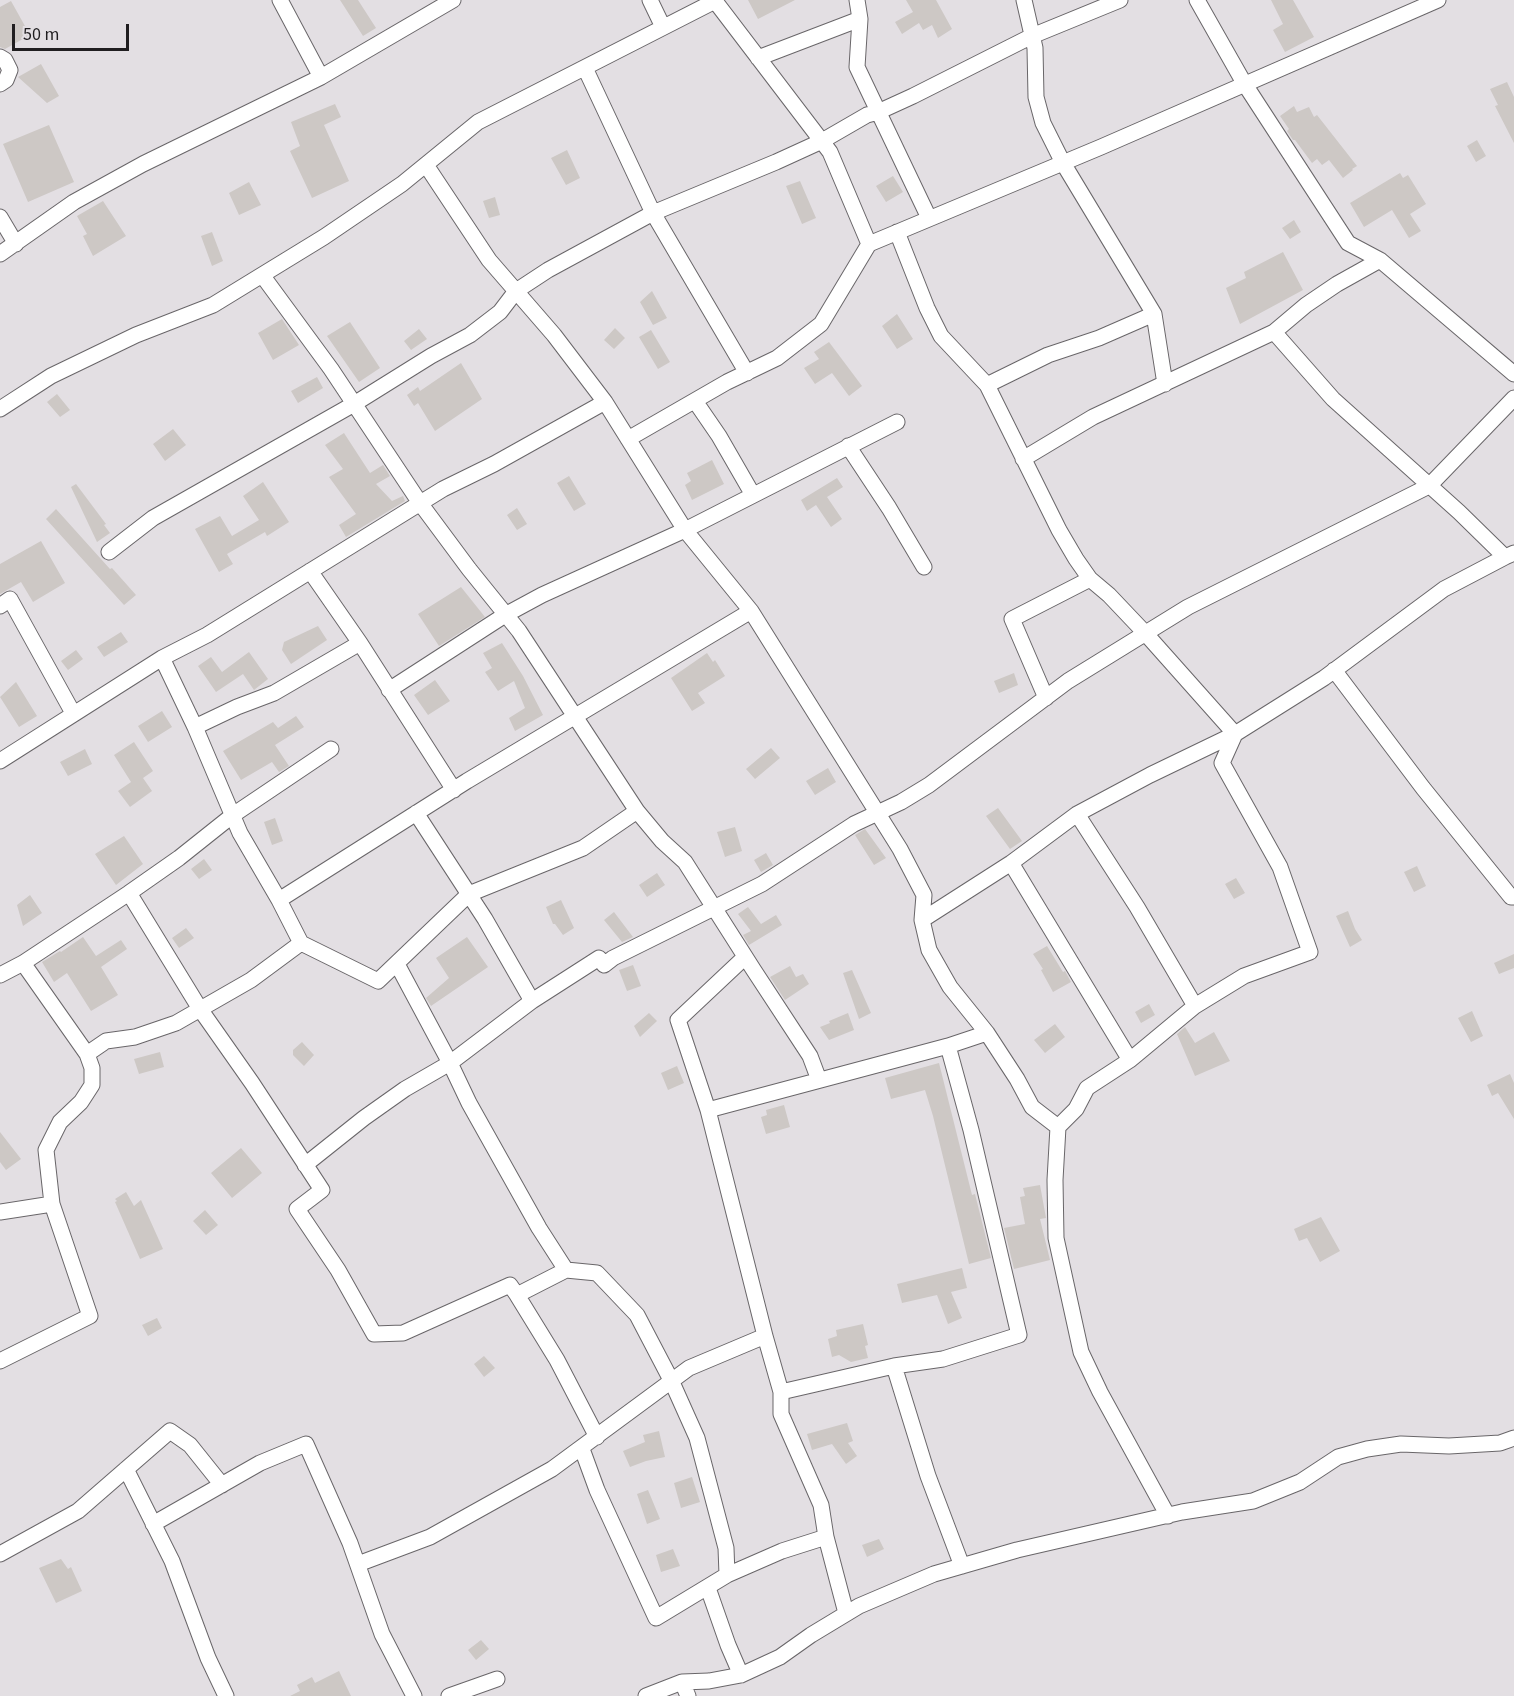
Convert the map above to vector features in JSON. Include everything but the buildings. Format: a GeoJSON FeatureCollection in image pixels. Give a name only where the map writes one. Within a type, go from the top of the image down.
{"type":"FeatureCollection","features":[{"type":"Feature","properties":{"kind":"street"},"geometry":{"type":"LineString","coordinates":[[280,0],[321,77]]}},
{"type":"Feature","properties":{"kind":"street"},"geometry":{"type":"LineString","coordinates":[[0,254],[74,202],[143,164],[321,77],[453,0]]}},
{"type":"Feature","properties":{"kind":"street"},"geometry":{"type":"LineString","coordinates":[[650,0],[663,27]]}},
{"type":"Feature","properties":{"kind":"street"},"geometry":{"type":"LineString","coordinates":[[857,0],[860,19],[856,67],[929,218]]}},
{"type":"Feature","properties":{"kind":"street"},"geometry":{"type":"LineString","coordinates":[[1024,0],[1035,48],[1036,97],[1043,123],[1063,163],[1154,314],[1165,384]]}},
{"type":"Feature","properties":{"kind":"street"},"geometry":{"type":"LineString","coordinates":[[109,552],[153,518],[470,335],[500,312],[516,291],[548,270],[652,213],[822,141],[867,115],[878,112],[1032,36],[1120,0]]}},
{"type":"Feature","properties":{"kind":"street"},"geometry":{"type":"LineString","coordinates":[[1197,0],[1244,83],[1348,243],[1380,260],[1514,374]]}},
{"type":"Feature","properties":{"kind":"street"},"geometry":{"type":"LineString","coordinates":[[628,439],[777,358],[820,324],[869,244],[1063,163],[1438,0]]}},
{"type":"Feature","properties":{"kind":"street"},"geometry":{"type":"LineString","coordinates":[[0,409],[51,376],[136,334],[213,305],[324,237],[402,184],[478,122],[715,1],[830,152],[869,244]]}},
{"type":"Feature","properties":{"kind":"street"},"geometry":{"type":"LineString","coordinates":[[758,58],[860,19]]}},
{"type":"Feature","properties":{"kind":"street"},"geometry":{"type":"LineString","coordinates":[[0,57],[8,64],[10,70],[6,80],[0,84]]}},
{"type":"Feature","properties":{"kind":"street"},"geometry":{"type":"LineString","coordinates":[[585,68],[652,213],[747,373]]}},
{"type":"Feature","properties":{"kind":"street"},"geometry":{"type":"LineString","coordinates":[[426,165],[489,260],[554,335],[605,402],[685,530],[751,612],[900,849],[924,895],[922,920],[929,950],[950,987],[987,1033],[1032,1107],[1058,1127]]}},
{"type":"Feature","properties":{"kind":"street"},"geometry":{"type":"LineString","coordinates":[[0,217],[16,244]]}},
{"type":"Feature","properties":{"kind":"street"},"geometry":{"type":"LineString","coordinates":[[897,232],[927,308],[941,336],[987,385],[1059,530],[1090,579],[1109,595],[1146,634],[1234,734]]}},
{"type":"Feature","properties":{"kind":"street"},"geometry":{"type":"LineString","coordinates":[[1023,459],[1093,417],[1274,332],[1322,294],[1380,260]]}},
{"type":"Feature","properties":{"kind":"street"},"geometry":{"type":"LineString","coordinates":[[262,275],[354,404],[420,503],[519,631],[637,811],[662,841],[685,862],[810,1056],[819,1080]]}},
{"type":"Feature","properties":{"kind":"street"},"geometry":{"type":"LineString","coordinates":[[987,385],[1048,355],[1099,338],[1154,314]]}},
{"type":"Feature","properties":{"kind":"street"},"geometry":{"type":"LineString","coordinates":[[922,920],[1011,863],[1077,814],[1234,734],[1334,670],[1444,589],[1510,555],[1333,399],[1274,332]]}},
{"type":"Feature","properties":{"kind":"street"},"geometry":{"type":"LineString","coordinates":[[305,1165],[405,1089],[450,1063],[532,1000],[599,958],[604,965],[613,958],[762,884],[876,812],[901,802],[929,785],[1068,681],[1188,607],[1429,486],[1514,398]]}},
{"type":"Feature","properties":{"kind":"street"},"geometry":{"type":"LineString","coordinates":[[695,401],[719,436],[753,495]]}},
{"type":"Feature","properties":{"kind":"street"},"geometry":{"type":"LineString","coordinates":[[0,761],[162,658],[207,635],[443,489],[494,464],[605,402]]}},
{"type":"Feature","properties":{"kind":"street"},"geometry":{"type":"LineString","coordinates":[[389,690],[505,615],[542,595],[685,530],[897,422]]}},
{"type":"Feature","properties":{"kind":"street"},"geometry":{"type":"LineString","coordinates":[[848,446],[924,567]]}},
{"type":"Feature","properties":{"kind":"street"},"geometry":{"type":"LineString","coordinates":[[310,571],[360,643],[454,790]]}},
{"type":"Feature","properties":{"kind":"street"},"geometry":{"type":"LineString","coordinates":[[1047,698],[1012,619],[1090,579]]}},
{"type":"Feature","properties":{"kind":"street"},"geometry":{"type":"LineString","coordinates":[[0,606],[10,599],[73,713]]}},
{"type":"Feature","properties":{"kind":"street"},"geometry":{"type":"LineString","coordinates":[[279,900],[574,716],[751,612]]}},
{"type":"Feature","properties":{"kind":"street"},"geometry":{"type":"LineString","coordinates":[[195,727],[237,706],[273,693],[360,643]]}},
{"type":"Feature","properties":{"kind":"street"},"geometry":{"type":"LineString","coordinates":[[162,658],[195,727],[240,833],[301,943],[378,981],[469,894],[583,848],[637,811]]}},
{"type":"Feature","properties":{"kind":"street"},"geometry":{"type":"LineString","coordinates":[[1334,670],[1422,788],[1510,897],[1514,897]]}},
{"type":"Feature","properties":{"kind":"street"},"geometry":{"type":"LineString","coordinates":[[1168,1516],[1100,1392],[1081,1352],[1056,1238],[1055,1180],[1058,1127],[1076,1109],[1087,1088],[1130,1060],[1195,1006],[1244,976],[1310,952],[1280,867],[1222,763],[1234,734]]}},
{"type":"Feature","properties":{"kind":"street"},"geometry":{"type":"LineString","coordinates":[[0,975],[23,963],[129,893],[179,858],[233,815],[331,749]]}},
{"type":"Feature","properties":{"kind":"street"},"geometry":{"type":"LineString","coordinates":[[416,813],[469,894],[532,1000]]}},
{"type":"Feature","properties":{"kind":"street"},"geometry":{"type":"LineString","coordinates":[[1077,814],[1137,907],[1195,1006]]}},
{"type":"Feature","properties":{"kind":"street"},"geometry":{"type":"LineString","coordinates":[[1011,863],[1130,1060]]}},
{"type":"Feature","properties":{"kind":"street"},"geometry":{"type":"LineString","coordinates":[[129,893],[200,1009],[322,1190],[297,1209],[338,1270],[374,1334],[403,1332],[510,1285],[557,1360],[597,1437]]}},
{"type":"Feature","properties":{"kind":"street"},"geometry":{"type":"LineString","coordinates":[[87,1054],[106,1041],[153,1032],[176,1023],[251,980],[301,943]]}},
{"type":"Feature","properties":{"kind":"street"},"geometry":{"type":"LineString","coordinates":[[745,957],[678,1020],[708,1110],[765,1336],[782,1392],[782,1414],[821,1505],[826,1537],[846,1613]]}},
{"type":"Feature","properties":{"kind":"street"},"geometry":{"type":"LineString","coordinates":[[0,1361],[90,1316],[52,1204],[46,1150],[60,1122],[81,1102],[92,1085],[92,1068],[87,1054],[23,963]]}},
{"type":"Feature","properties":{"kind":"street"},"geometry":{"type":"LineString","coordinates":[[397,964],[481,1124],[539,1228],[566,1270]]}},
{"type":"Feature","properties":{"kind":"street"},"geometry":{"type":"LineString","coordinates":[[708,1110],[948,1047],[987,1033]]}},
{"type":"Feature","properties":{"kind":"street"},"geometry":{"type":"LineString","coordinates":[[782,1392],[894,1366],[943,1359],[1019,1335],[971,1130],[948,1047]]}},
{"type":"Feature","properties":{"kind":"street"},"geometry":{"type":"LineString","coordinates":[[0,1212],[52,1204]]}},
{"type":"Feature","properties":{"kind":"street"},"geometry":{"type":"LineString","coordinates":[[517,1296],[566,1270],[597,1274],[637,1315],[671,1380],[697,1438],[726,1548],[727,1575]]}},
{"type":"Feature","properties":{"kind":"street"},"geometry":{"type":"LineString","coordinates":[[358,1564],[430,1536],[552,1469],[689,1368],[765,1336]]}},
{"type":"Feature","properties":{"kind":"street"},"geometry":{"type":"LineString","coordinates":[[894,1366],[928,1476],[962,1566]]}},
{"type":"Feature","properties":{"kind":"street"},"geometry":{"type":"LineString","coordinates":[[0,1554],[78,1511],[170,1431],[190,1445],[222,1485]]}},
{"type":"Feature","properties":{"kind":"street"},"geometry":{"type":"LineString","coordinates":[[646,1696],[741,1675],[780,1657],[859,1606],[934,1574],[1017,1550],[1168,1516],[1254,1501],[1300,1482],[1338,1457],[1366,1449],[1401,1444],[1449,1446],[1500,1443],[1514,1438]]}},
{"type":"Feature","properties":{"kind":"street"},"geometry":{"type":"LineString","coordinates":[[153,1524],[260,1463],[306,1444],[347,1534],[382,1634],[414,1696]]}},
{"type":"Feature","properties":{"kind":"street"},"geometry":{"type":"LineString","coordinates":[[582,1449],[597,1490],[656,1618],[727,1575],[782,1551],[826,1537]]}},
{"type":"Feature","properties":{"kind":"street"},"geometry":{"type":"LineString","coordinates":[[126,1469],[172,1562],[208,1658],[226,1696]]}},
{"type":"Feature","properties":{"kind":"street"},"geometry":{"type":"LineString","coordinates":[[708,1588],[741,1675]]}},
{"type":"Feature","properties":{"kind":"street"},"geometry":{"type":"LineString","coordinates":[[449,1696],[497,1679]]}}]}
